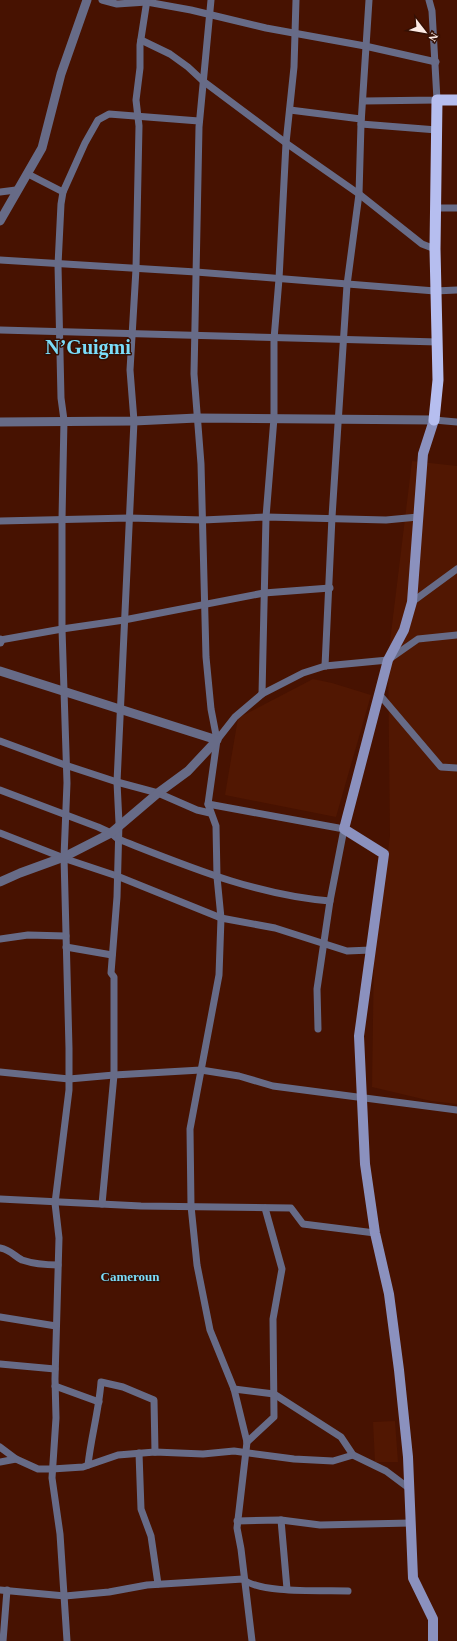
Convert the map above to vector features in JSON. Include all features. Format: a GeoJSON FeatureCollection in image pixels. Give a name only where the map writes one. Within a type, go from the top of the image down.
{"type":"FeatureCollection","features":[{"type":"Feature","properties":{"kind":"highway"},"geometry":{"type":"LineString","coordinates":[[434,420],[438,380],[435,249],[437,100],[457,100]]}},
{"type":"Feature","properties":{"kind":"main road"},"geometry":{"type":"LineString","coordinates":[[433,1641],[433,1619],[412,1578],[410,1489],[399,1370],[389,1294],[375,1233],[365,1164],[358,1036],[384,854],[344,829],[388,660],[404,630],[412,602],[423,454],[434,420]]}},
{"type":"Feature","properties":{"kind":"street"},"geometry":{"type":"LineString","coordinates":[[0,221],[16,190],[28,174],[42,148],[61,74],[87,0]]}},
{"type":"Feature","properties":{"kind":"street"},"geometry":{"type":"LineString","coordinates":[[102,0],[117,4],[147,1],[436,62]]}},
{"type":"Feature","properties":{"kind":"street"},"geometry":{"type":"LineString","coordinates":[[211,0],[200,121],[194,374],[203,520],[208,685],[210,708],[217,740],[208,804],[216,826],[217,876],[221,918],[219,975],[190,1129],[191,1206],[197,1265],[210,1330],[234,1389],[247,1442],[237,1528],[241,1549],[243,1579],[252,1641]]}},
{"type":"Feature","properties":{"kind":"street"},"geometry":{"type":"LineString","coordinates":[[262,694],[266,517],[274,418],[274,339],[279,279],[286,144],[294,67],[296,0]]}},
{"type":"Feature","properties":{"kind":"street"},"geometry":{"type":"LineString","coordinates":[[325,666],[330,588],[332,517],[340,418],[347,285],[359,194],[361,121],[364,101],[365,46],[369,0]]}},
{"type":"Feature","properties":{"kind":"street"},"geometry":{"type":"LineString","coordinates":[[364,101],[437,100],[432,11],[429,0]]}},
{"type":"Feature","properties":{"kind":"street"},"geometry":{"type":"LineString","coordinates":[[102,1204],[114,1075],[114,977],[111,973],[117,898],[119,824],[117,782],[134,421],[130,370],[136,270],[138,115],[136,100],[141,40],[147,1]]}},
{"type":"Feature","properties":{"kind":"street"},"geometry":{"type":"LineString","coordinates":[[141,40],[170,54],[286,144],[359,194],[422,244],[435,249]]}},
{"type":"Feature","properties":{"kind":"street"},"geometry":{"type":"LineString","coordinates":[[290,110],[361,121],[437,130]]}},
{"type":"Feature","properties":{"kind":"street"},"geometry":{"type":"LineString","coordinates":[[67,1641],[58,1510],[52,1478],[56,1418],[55,1369],[59,1238],[55,1203],[69,1079],[64,857],[66,816],[62,629],[64,420],[61,398],[58,265],[61,204],[63,192],[85,143],[98,120],[109,114],[138,115],[200,121]]}},
{"type":"Feature","properties":{"kind":"street"},"geometry":{"type":"LineString","coordinates":[[28,174],[63,192]]}},
{"type":"Feature","properties":{"kind":"street"},"geometry":{"type":"LineString","coordinates":[[0,192],[16,190]]}},
{"type":"Feature","properties":{"kind":"street"},"geometry":{"type":"LineString","coordinates":[[435,208],[457,208]]}},
{"type":"Feature","properties":{"kind":"street"},"geometry":{"type":"LineString","coordinates":[[0,260],[136,270],[196,272],[436,291],[457,290]]}},
{"type":"Feature","properties":{"kind":"street"},"geometry":{"type":"LineString","coordinates":[[0,330],[274,339],[438,342]]}},
{"type":"Feature","properties":{"kind":"street"},"geometry":{"type":"LineString","coordinates":[[0,422],[64,420],[134,421],[197,418],[340,418],[434,420],[457,422]]}},
{"type":"Feature","properties":{"kind":"street"},"geometry":{"type":"LineString","coordinates":[[0,521],[129,518],[203,520],[266,517],[332,517],[386,520],[418,517]]}},
{"type":"Feature","properties":{"kind":"street"},"geometry":{"type":"LineString","coordinates":[[412,602],[457,569]]}},
{"type":"Feature","properties":{"kind":"street"},"geometry":{"type":"LineString","coordinates":[[0,641],[62,629],[124,620],[205,603],[264,593],[330,588]]}},
{"type":"Feature","properties":{"kind":"street"},"geometry":{"type":"LineString","coordinates":[[0,882],[64,857],[111,833],[119,824],[158,792],[188,772],[217,740],[235,717],[262,694],[303,673],[325,666],[388,660],[418,639],[457,635]]}},
{"type":"Feature","properties":{"kind":"street"},"geometry":{"type":"LineString","coordinates":[[0,671],[217,740]]}},
{"type":"Feature","properties":{"kind":"street"},"geometry":{"type":"LineString","coordinates":[[379,694],[441,767],[457,768]]}},
{"type":"Feature","properties":{"kind":"street"},"geometry":{"type":"LineString","coordinates":[[0,741],[117,782],[158,792],[197,810],[210,813]]}},
{"type":"Feature","properties":{"kind":"street"},"geometry":{"type":"LineString","coordinates":[[0,790],[111,833],[118,839],[246,886],[303,899],[330,901]]}},
{"type":"Feature","properties":{"kind":"street"},"geometry":{"type":"LineString","coordinates":[[208,804],[344,829],[330,901],[317,989],[318,1029]]}},
{"type":"Feature","properties":{"kind":"street"},"geometry":{"type":"LineString","coordinates":[[0,833],[69,860],[117,876],[221,918],[275,928],[348,950],[371,950]]}},
{"type":"Feature","properties":{"kind":"street"},"geometry":{"type":"LineString","coordinates":[[0,939],[28,935],[66,936]]}},
{"type":"Feature","properties":{"kind":"street"},"geometry":{"type":"LineString","coordinates":[[66,947],[112,955]]}},
{"type":"Feature","properties":{"kind":"street"},"geometry":{"type":"LineString","coordinates":[[0,1072],[69,1079],[201,1070],[239,1076],[273,1086],[457,1110]]}},
{"type":"Feature","properties":{"kind":"street"},"geometry":{"type":"LineString","coordinates":[[0,1199],[55,1203],[291,1208],[303,1224],[375,1233]]}},
{"type":"Feature","properties":{"kind":"street"},"geometry":{"type":"LineString","coordinates":[[247,1442],[274,1417],[274,1319],[282,1269],[265,1208]]}},
{"type":"Feature","properties":{"kind":"street"},"geometry":{"type":"LineString","coordinates":[[0,1248],[8,1249],[21,1260],[39,1264],[58,1265]]}},
{"type":"Feature","properties":{"kind":"street"},"geometry":{"type":"LineString","coordinates":[[0,1317],[56,1326]]}},
{"type":"Feature","properties":{"kind":"street"},"geometry":{"type":"LineString","coordinates":[[0,1364],[55,1369]]}},
{"type":"Feature","properties":{"kind":"street"},"geometry":{"type":"LineString","coordinates":[[88,1465],[91,1436],[102,1382],[123,1387],[154,1400],[155,1452]]}},
{"type":"Feature","properties":{"kind":"street"},"geometry":{"type":"LineString","coordinates":[[55,1386],[99,1402]]}},
{"type":"Feature","properties":{"kind":"street"},"geometry":{"type":"LineString","coordinates":[[234,1389],[274,1394],[342,1437],[353,1456],[386,1470],[410,1489]]}},
{"type":"Feature","properties":{"kind":"street"},"geometry":{"type":"LineString","coordinates":[[0,1447],[16,1459],[38,1469],[88,1465],[118,1455],[155,1452],[203,1454],[234,1451],[294,1459],[333,1461],[353,1456]]}},
{"type":"Feature","properties":{"kind":"street"},"geometry":{"type":"LineString","coordinates":[[139,1453],[141,1509],[151,1536],[158,1584]]}},
{"type":"Feature","properties":{"kind":"street"},"geometry":{"type":"LineString","coordinates":[[0,1462],[16,1459]]}},
{"type":"Feature","properties":{"kind":"street"},"geometry":{"type":"LineString","coordinates":[[237,1521],[281,1520],[320,1525],[411,1523]]}},
{"type":"Feature","properties":{"kind":"street"},"geometry":{"type":"LineString","coordinates":[[281,1520],[287,1589]]}},
{"type":"Feature","properties":{"kind":"street"},"geometry":{"type":"LineString","coordinates":[[3,1641],[4,1590],[65,1596],[109,1592],[158,1584],[243,1579],[249,1584],[287,1589],[348,1591]]}},
{"type":"Feature","properties":{"kind":"shaded area"},"geometry":{"type":"Polygon","coordinates":[[[412,461],[457,466],[457,1104],[431,1101],[372,1087],[374,951],[390,836],[388,658],[412,461]]]}},
{"type":"Feature","properties":{"kind":"shaded area"},"geometry":{"type":"Polygon","coordinates":[[[313,679],[371,695],[336,817],[225,795],[238,718],[313,679]]]}},
{"type":"Feature","properties":{"kind":"shaded area"},"geometry":{"type":"Polygon","coordinates":[[[395,1421],[398,1462],[375,1462],[373,1422],[395,1421]]]}},
{"type":"Feature","properties":{"kind":"district","name":"N’Guigmi"},"geometry":{"type":"Point","coordinates":[88,347]}},
{"type":"Feature","properties":{"kind":"district","name":"Cameroun"},"geometry":{"type":"Point","coordinates":[130,1276]}}]}
